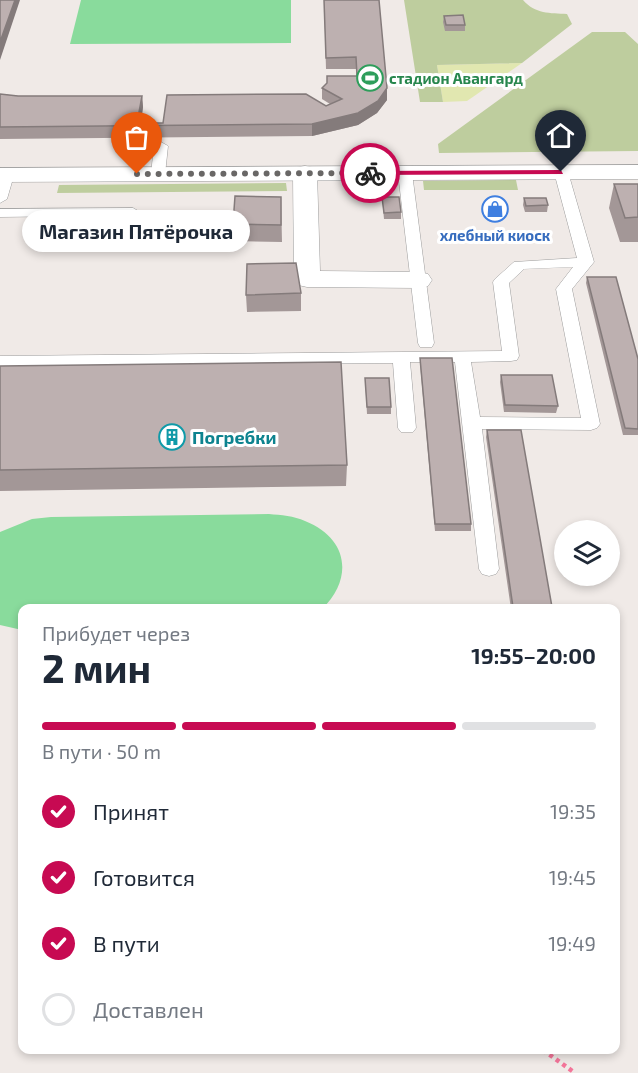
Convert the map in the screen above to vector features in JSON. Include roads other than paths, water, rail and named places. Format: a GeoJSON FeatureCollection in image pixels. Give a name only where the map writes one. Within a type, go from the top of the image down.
{"type":"FeatureCollection","features":[{"type":"Feature","properties":{"kind":"street"},"geometry":{"type":"LineString","coordinates":[[4,175],[638,172]]}},
{"type":"Feature","properties":{"kind":"street"},"geometry":{"type":"LineString","coordinates":[[305,173],[307,279],[418,280]]}},
{"type":"Feature","properties":{"kind":"lane"},"geometry":{"type":"LineString","coordinates":[[158,174],[161,146]]}},
{"type":"Feature","properties":{"kind":"lane"},"geometry":{"type":"LineString","coordinates":[[561,172],[586,262]]}},
{"type":"Feature","properties":{"kind":"lane"},"geometry":{"type":"LineString","coordinates":[[405,173],[426,344]]}},
{"type":"Feature","properties":{"kind":"lane"},"geometry":{"type":"LineString","coordinates":[[0,199],[4,175]]}},
{"type":"Feature","properties":{"kind":"lane"},"geometry":{"type":"LineString","coordinates":[[0,213],[133,212]]}},
{"type":"Feature","properties":{"kind":"lane"},"geometry":{"type":"LineString","coordinates":[[0,362],[511,356],[501,282],[520,265],[586,262]]}},
{"type":"Feature","properties":{"kind":"lane"},"geometry":{"type":"LineString","coordinates":[[472,423],[591,424],[564,289],[586,262]]}},
{"type":"Feature","properties":{"kind":"lane"},"geometry":{"type":"LineString","coordinates":[[462,355],[489,569]]}},
{"type":"Feature","properties":{"kind":"lane"},"geometry":{"type":"LineString","coordinates":[[401,356],[407,428]]}},
{"type":"Feature","properties":{"kind":"place","name":"стадион Авангард"},"geometry":{"type":"Point","coordinates":[370,78]}},
{"type":"Feature","properties":{"kind":"place","name":"Магазин Пятёрочка"},"geometry":{"type":"Point","coordinates":[137,174]}},
{"type":"Feature","properties":{"kind":"place","name":"хлебный киоск"},"geometry":{"type":"Point","coordinates":[495,209]}},
{"type":"Feature","properties":{"kind":"place","name":"Погребки"},"geometry":{"type":"Point","coordinates":[172,437]}}]}
